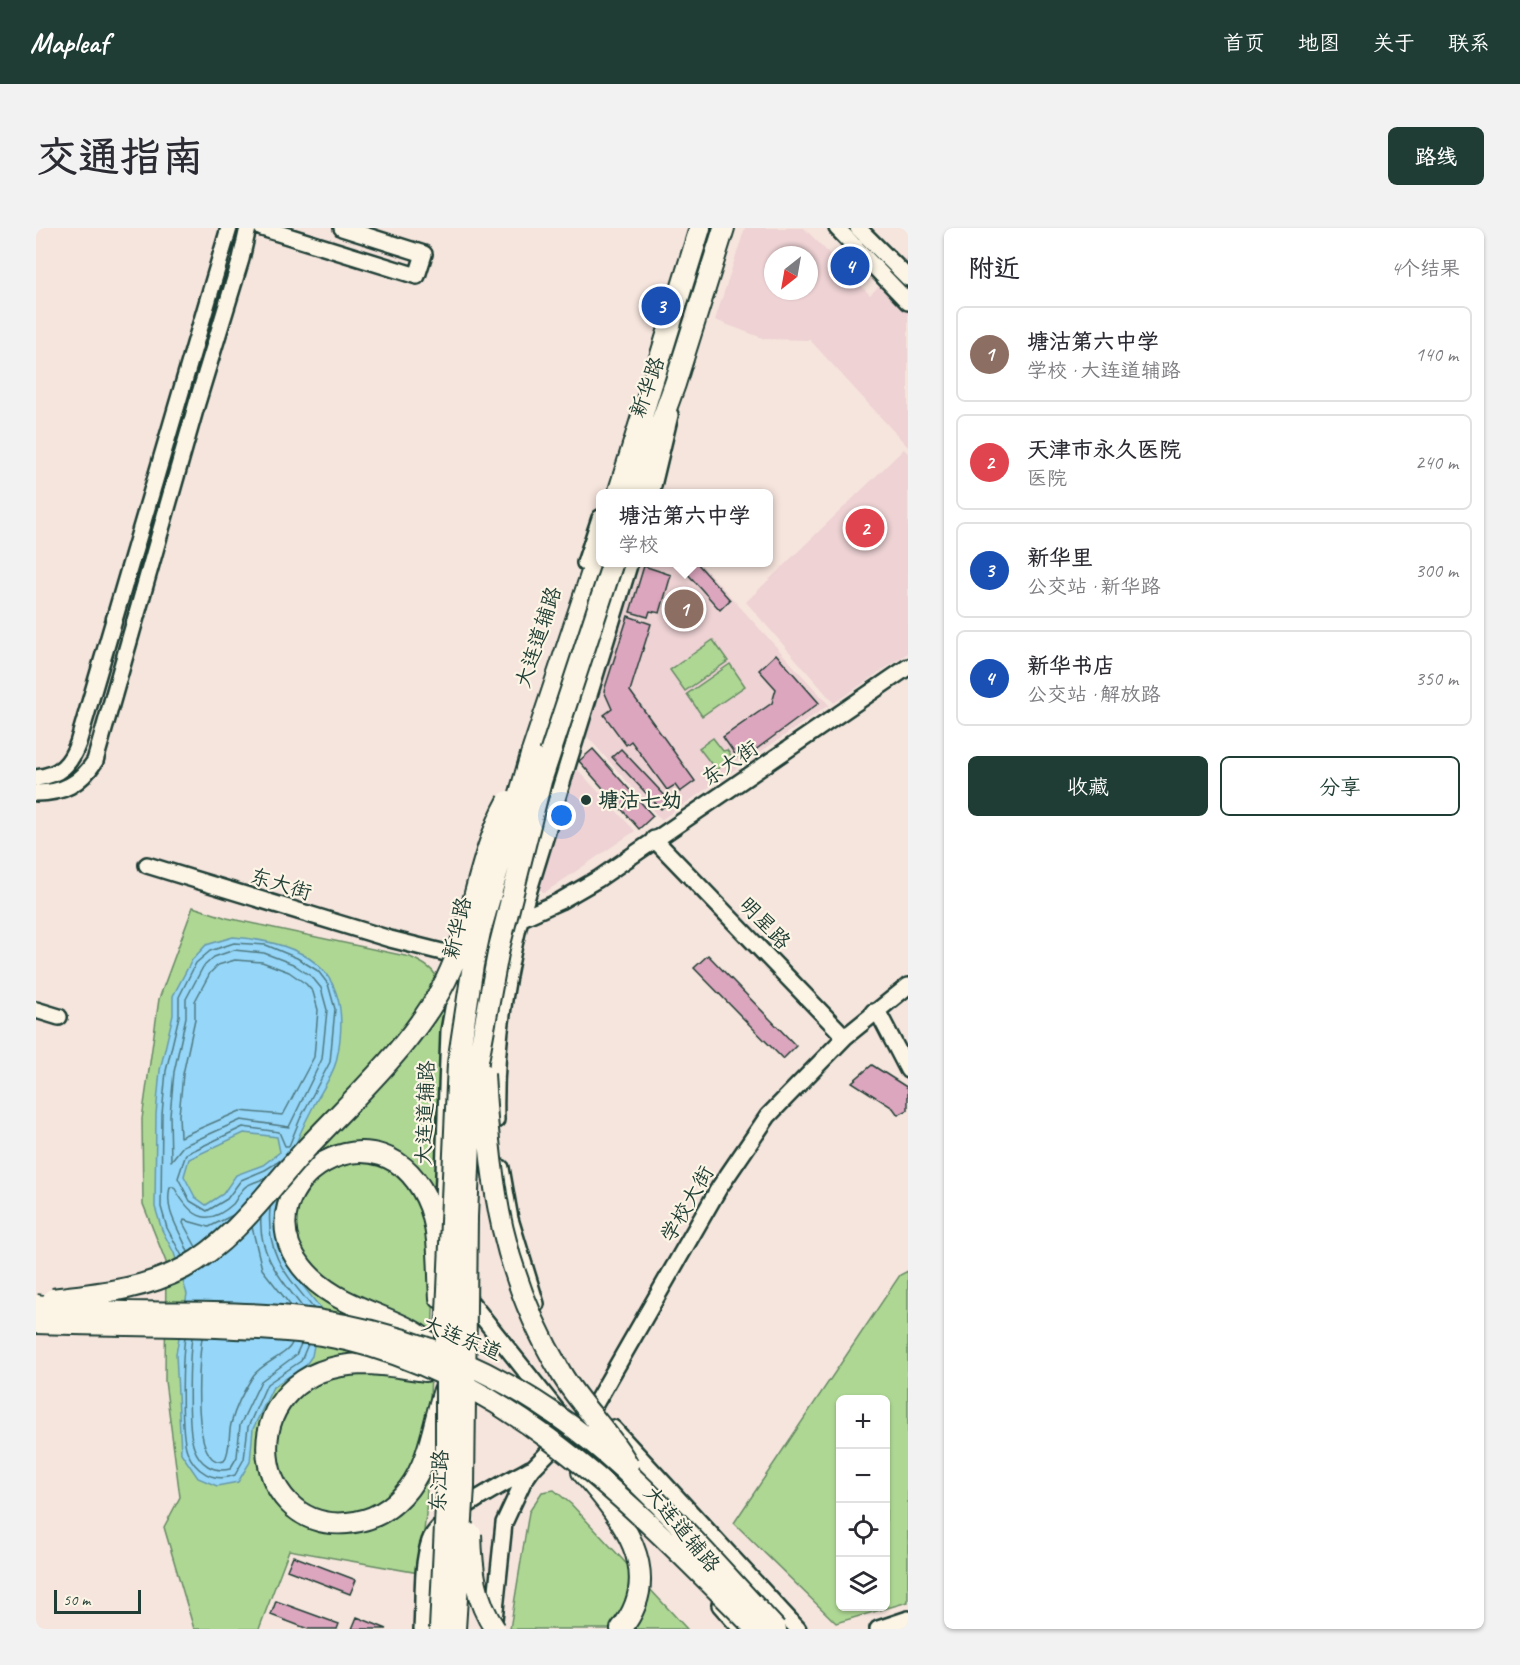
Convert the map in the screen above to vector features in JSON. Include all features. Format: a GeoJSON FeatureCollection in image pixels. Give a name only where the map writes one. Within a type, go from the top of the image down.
{"type":"FeatureCollection","features":[{"type":"Feature","properties":{"kind":"main road","name":"新华路"},"geometry":{"type":"LineString","coordinates":[[636,489],[654,376],[700,228]]}},
{"type":"Feature","properties":{"kind":"main road","name":"新华路"},"geometry":{"type":"LineString","coordinates":[[620,489],[675,384],[724,228]]}},
{"type":"Feature","properties":{"kind":"main road","name":"新华路"},"geometry":{"type":"LineString","coordinates":[[450,1340],[455,1102],[464,1022],[480,932],[531,755],[596,560]]}},
{"type":"Feature","properties":{"kind":"main road"},"geometry":{"type":"LineString","coordinates":[[450,1340],[469,1119],[499,948],[541,781],[611,567]]}},
{"type":"Feature","properties":{"kind":"main road"},"geometry":{"type":"LineString","coordinates":[[36,1303],[120,1291],[142,1285],[184,1267],[205,1255],[233,1228],[390,1057],[432,1005],[447,978],[492,832],[531,755]]}},
{"type":"Feature","properties":{"kind":"main road"},"geometry":{"type":"LineString","coordinates":[[482,1043],[491,1176],[499,1221],[515,1276],[534,1321],[560,1372],[577,1398],[615,1445],[638,1483]]}},
{"type":"Feature","properties":{"kind":"main road"},"geometry":{"type":"LineString","coordinates":[[345,1153],[374,1154],[398,1164],[415,1181],[428,1202],[434,1220],[450,1340],[411,1330],[334,1295],[300,1265],[288,1237],[289,1210],[302,1179],[317,1165],[345,1153]]}},
{"type":"Feature","properties":{"kind":"main road","name":"大连东道"},"geometry":{"type":"LineString","coordinates":[[36,1303],[74,1309],[282,1316],[450,1340],[483,1370],[535,1400],[580,1433],[638,1483],[776,1629]]}},
{"type":"Feature","properties":{"kind":"main road","name":"大连东道"},"geometry":{"type":"LineString","coordinates":[[36,1323],[297,1331],[383,1350],[440,1380],[496,1405],[563,1450],[626,1501],[756,1629]]}},
{"type":"Feature","properties":{"kind":"main road","name":"东江路"},"geometry":{"type":"LineString","coordinates":[[440,1629],[446,1505],[440,1380],[450,1340]]}},
{"type":"Feature","properties":{"kind":"main road","name":"东江路"},"geometry":{"type":"LineString","coordinates":[[450,1340],[464,1487],[455,1629]]}},
{"type":"Feature","properties":{"kind":"main road"},"geometry":{"type":"LineString","coordinates":[[360,1364],[440,1380],[427,1453],[410,1487],[387,1510],[359,1522],[328,1523],[300,1511],[280,1491],[268,1466],[266,1435],[282,1400],[295,1387],[333,1368],[360,1364]]}},
{"type":"Feature","properties":{"kind":"main road"},"geometry":{"type":"LineString","coordinates":[[563,1450],[615,1512],[632,1539],[636,1552],[639,1590],[633,1612],[621,1629]]}},
{"type":"Feature","properties":{"kind":"main road"},"geometry":{"type":"LineString","coordinates":[[464,1487],[469,1503],[476,1588],[484,1611],[494,1629]]}},
{"type":"Feature","properties":{"kind":"street"},"geometry":{"type":"LineString","coordinates":[[36,778],[51,776],[62,771],[73,757],[229,228]]}},
{"type":"Feature","properties":{"kind":"street"},"geometry":{"type":"LineString","coordinates":[[36,794],[54,793],[71,787],[85,777],[95,761],[241,259],[248,228]]}},
{"type":"Feature","properties":{"kind":"street"},"geometry":{"type":"LineString","coordinates":[[262,228],[417,276],[424,254],[342,228]]}},
{"type":"Feature","properties":{"kind":"street"},"geometry":{"type":"LineString","coordinates":[[837,228],[908,302]]}},
{"type":"Feature","properties":{"kind":"street"},"geometry":{"type":"LineString","coordinates":[[858,228],[908,278]]}},
{"type":"Feature","properties":{"kind":"street"},"geometry":{"type":"LineString","coordinates":[[610,489],[623,447],[654,376]]}},
{"type":"Feature","properties":{"kind":"street"},"geometry":{"type":"LineString","coordinates":[[652,489],[666,439],[675,384]]}},
{"type":"Feature","properties":{"kind":"street","name":"大连道辅路"},"geometry":{"type":"LineString","coordinates":[[596,530],[524,745],[462,957],[449,1031],[443,1222],[454,1278],[473,1305],[572,1429],[741,1629]]}},
{"type":"Feature","properties":{"kind":"street","name":"大连道辅路"},"geometry":{"type":"LineString","coordinates":[[628,567],[520,919],[509,962],[498,1036],[495,1088],[497,1138],[510,1219],[543,1324],[563,1365],[594,1406],[798,1629]]}},
{"type":"Feature","properties":{"kind":"street","name":"东大街"},"geometry":{"type":"LineString","coordinates":[[473,922],[520,919],[560,901],[598,879],[908,667]]}},
{"type":"Feature","properties":{"kind":"street","name":"明星路"},"geometry":{"type":"LineString","coordinates":[[654,839],[845,1037]]}},
{"type":"Feature","properties":{"kind":"street","name":"东大街"},"geometry":{"type":"LineString","coordinates":[[147,865],[390,939],[462,957],[509,962]]}},
{"type":"Feature","properties":{"kind":"street","name":"学校大街"},"geometry":{"type":"LineString","coordinates":[[533,1468],[594,1406],[725,1179],[768,1116],[845,1037],[873,1012],[908,986]]}},
{"type":"Feature","properties":{"kind":"street"},"geometry":{"type":"LineString","coordinates":[[36,1010],[59,1017]]}},
{"type":"Feature","properties":{"kind":"street"},"geometry":{"type":"LineString","coordinates":[[873,1012],[880,1016],[908,1070]]}},
{"type":"Feature","properties":{"kind":"street"},"geometry":{"type":"LineString","coordinates":[[422,1629],[429,1544],[435,1530],[494,1489],[533,1468]]}},
{"type":"Feature","properties":{"kind":"street"},"geometry":{"type":"LineString","coordinates":[[494,1629],[504,1523],[523,1482],[533,1468]]}},
{"type":"Feature","properties":{"kind":"street"},"geometry":{"type":"LineString","coordinates":[[878,1629],[908,1619]]}},
{"type":"Feature","properties":{"kind":"shaded area"},"geometry":{"type":"Polygon","coordinates":[[[745,228],[804,228],[870,295],[908,257],[908,447],[810,340],[765,339],[715,320],[745,228]]]}},
{"type":"Feature","properties":{"kind":"shaded area"},"geometry":{"type":"Polygon","coordinates":[[[904,449],[908,453],[908,653],[834,703],[746,602],[904,449]]]}},
{"type":"Feature","properties":{"kind":"shaded area"},"geometry":{"type":"Polygon","coordinates":[[[640,567],[704,567],[829,705],[661,820],[586,735],[640,567]]]}},
{"type":"Feature","properties":{"kind":"shaded area","name":"塘沽七幼"},"geometry":{"type":"Polygon","coordinates":[[[577,769],[635,831],[544,893],[536,885],[577,769]]]}},
{"type":"Feature","properties":{"kind":"green space"},"geometry":{"type":"Polygon","coordinates":[[[713,640],[728,661],[685,691],[670,670],[713,640]]]}},
{"type":"Feature","properties":{"kind":"green space"},"geometry":{"type":"Polygon","coordinates":[[[730,664],[745,686],[702,716],[687,694],[730,664]]]}},
{"type":"Feature","properties":{"kind":"green space"},"geometry":{"type":"Polygon","coordinates":[[[713,738],[723,751],[727,750],[733,758],[716,770],[699,748],[713,738]]]}},
{"type":"Feature","properties":{"kind":"green space"},"geometry":{"type":"Polygon","coordinates":[[[193,907],[227,918],[410,957],[433,971],[444,995],[426,1514],[419,1573],[289,1550],[259,1629],[194,1629],[164,1527],[180,1497],[165,1381],[166,1262],[143,1204],[142,1119],[159,999],[193,907]]]}},
{"type":"Feature","properties":{"kind":"green space"},"geometry":{"type":"Polygon","coordinates":[[[908,1271],[908,1602],[890,1607],[890,1395],[836,1395],[836,1611],[877,1611],[836,1623],[734,1523],[900,1275],[908,1271]]]}},
{"type":"Feature","properties":{"kind":"green space"},"geometry":{"type":"Polygon","coordinates":[[[554,1490],[571,1504],[687,1629],[510,1629],[529,1512],[542,1492],[554,1490]]]}},
{"type":"Feature","properties":{"kind":"water"},"geometry":{"type":"Polygon","coordinates":[[[233,937],[286,947],[306,957],[322,970],[334,986],[340,1007],[341,1032],[334,1068],[307,1118],[294,1149],[277,1200],[275,1215],[277,1239],[281,1251],[321,1309],[312,1356],[305,1366],[273,1387],[253,1429],[250,1462],[238,1482],[217,1486],[198,1478],[181,1453],[176,1354],[187,1294],[174,1253],[162,1230],[155,1207],[156,1114],[160,1070],[173,1015],[173,996],[192,960],[206,945],[233,937]],[[244,1133],[189,1159],[184,1176],[195,1197],[206,1205],[223,1194],[236,1175],[263,1165],[280,1152],[277,1137],[244,1133]]]}},
{"type":"Feature","properties":{"kind":"building"},"geometry":{"type":"Polygon","coordinates":[[[644,567],[671,575],[660,613],[650,611],[648,617],[630,612],[644,567]]]}},
{"type":"Feature","properties":{"kind":"building"},"geometry":{"type":"Polygon","coordinates":[[[681,567],[700,567],[730,600],[720,610],[681,567]]]}},
{"type":"Feature","properties":{"kind":"building"},"geometry":{"type":"Polygon","coordinates":[[[628,616],[651,624],[630,691],[695,781],[680,792],[675,785],[667,790],[631,741],[626,745],[604,715],[612,709],[604,691],[628,616]]]}},
{"type":"Feature","properties":{"kind":"building"},"geometry":{"type":"Polygon","coordinates":[[[776,654],[819,703],[743,759],[739,755],[737,757],[723,737],[772,703],[776,689],[759,670],[776,654]]]}},
{"type":"Feature","properties":{"kind":"building"},"geometry":{"type":"Polygon","coordinates":[[[593,749],[653,816],[639,829],[579,761],[593,749]]]}},
{"type":"Feature","properties":{"kind":"building"},"geometry":{"type":"Polygon","coordinates":[[[621,749],[670,801],[661,809],[612,757],[621,749]]]}},
{"type":"Feature","properties":{"kind":"building"},"geometry":{"type":"Polygon","coordinates":[[[708,955],[796,1046],[783,1059],[694,968],[708,955]]]}},
{"type":"Feature","properties":{"kind":"building"},"geometry":{"type":"Polygon","coordinates":[[[872,1065],[908,1088],[908,1110],[898,1115],[893,1108],[852,1082],[872,1065]]]}},
{"type":"Feature","properties":{"kind":"building"},"geometry":{"type":"Polygon","coordinates":[[[293,1556],[356,1580],[350,1594],[287,1570],[293,1556]]]}},
{"type":"Feature","properties":{"kind":"building"},"geometry":{"type":"Polygon","coordinates":[[[276,1601],[339,1624],[337,1629],[308,1629],[271,1615],[276,1601]]]}},
{"type":"Feature","properties":{"kind":"building"},"geometry":{"type":"Polygon","coordinates":[[[357,1617],[387,1629],[352,1629],[357,1617]]]}},
{"type":"Feature","properties":{"kind":"place","name":"新华书店"},"geometry":{"type":"Point","coordinates":[850,266]}},
{"type":"Feature","properties":{"kind":"place","name":"新华里"},"geometry":{"type":"Point","coordinates":[661,306]}},
{"type":"Feature","properties":{"kind":"place","name":"天津市永久医院"},"geometry":{"type":"Point","coordinates":[865,528]}},
{"type":"Feature","properties":{"kind":"place","name":"塘沽第六中学"},"geometry":{"type":"Point","coordinates":[684,609]}},
{"type":"Feature","properties":{"kind":"place","name":"塘沽七幼"},"geometry":{"type":"Point","coordinates":[586,800]}}]}
